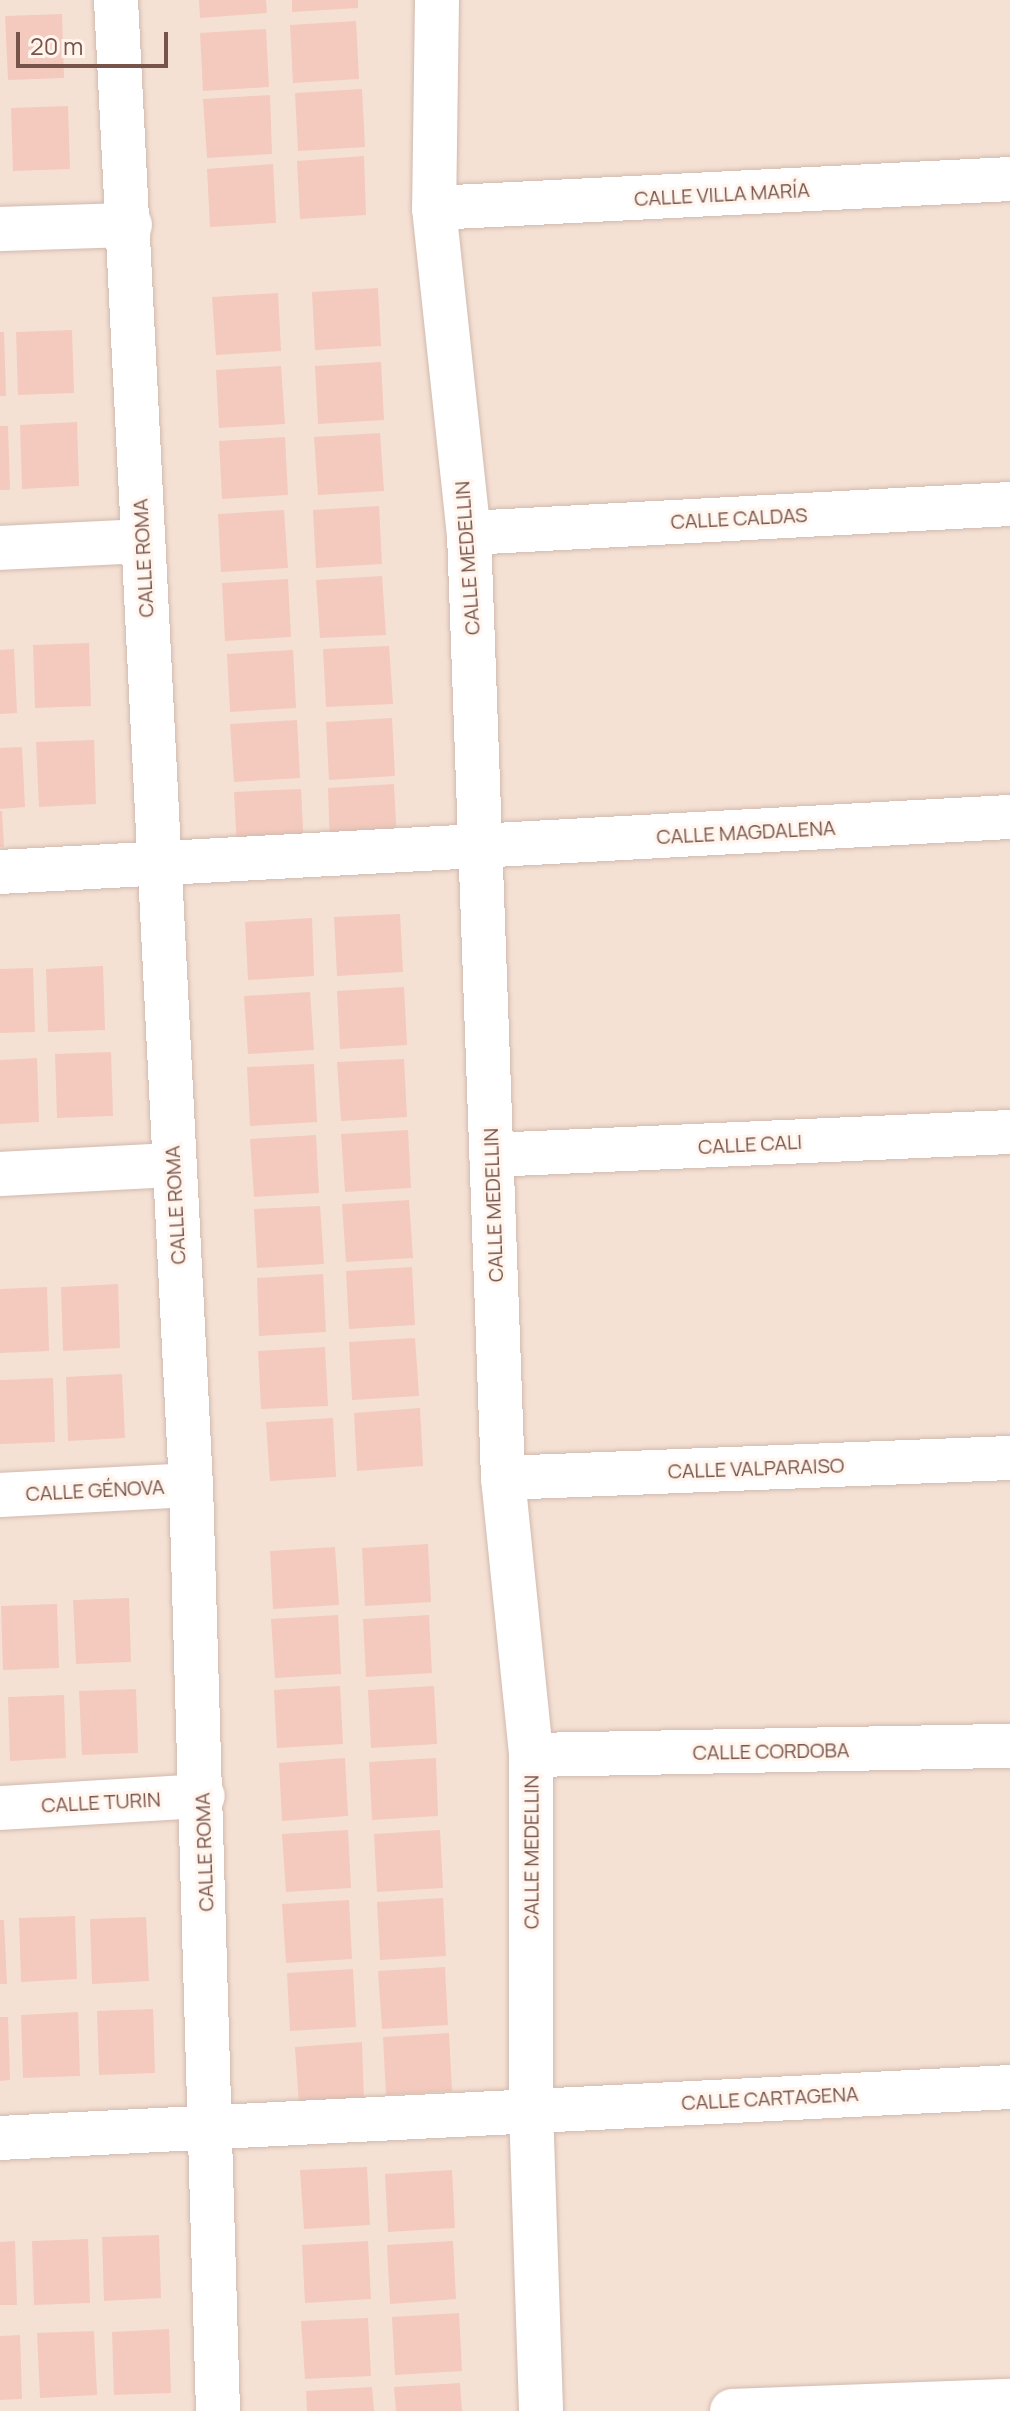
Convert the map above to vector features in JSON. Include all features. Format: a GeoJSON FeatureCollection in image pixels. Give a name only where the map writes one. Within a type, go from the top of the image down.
{"type":"FeatureCollection","features":[{"type":"Feature","properties":{"kind":"street","name":"CALLE ROMA"},"geometry":{"type":"LineString","coordinates":[[116,0],[130,225],[142,541],[191,1485],[214,2130],[218,2411]]}},
{"type":"Feature","properties":{"kind":"street","name":"CALLE MEDELLIN"},"geometry":{"type":"LineString","coordinates":[[437,0],[434,208],[469,533],[503,1478],[531,1755],[531,2108],[541,2411]]}},
{"type":"Feature","properties":{"kind":"street","name":"CALLE VILLA MARÍA"},"geometry":{"type":"LineString","coordinates":[[434,208],[1010,179]]}},
{"type":"Feature","properties":{"kind":"street"},"geometry":{"type":"LineString","coordinates":[[0,229],[130,225]]}},
{"type":"Feature","properties":{"kind":"street","name":"CALLE CALDAS"},"geometry":{"type":"LineString","coordinates":[[469,533],[1010,504]]}},
{"type":"Feature","properties":{"kind":"street"},"geometry":{"type":"LineString","coordinates":[[0,548],[142,541]]}},
{"type":"Feature","properties":{"kind":"street","name":"CALLE MAGDALENA"},"geometry":{"type":"LineString","coordinates":[[0,872],[1010,817]]}},
{"type":"Feature","properties":{"kind":"street","name":"CALLE CALI"},"geometry":{"type":"LineString","coordinates":[[491,1155],[1010,1132]]}},
{"type":"Feature","properties":{"kind":"street"},"geometry":{"type":"LineString","coordinates":[[0,1174],[173,1165]]}},
{"type":"Feature","properties":{"kind":"street","name":"CALLE VALPARAISO"},"geometry":{"type":"LineString","coordinates":[[503,1478],[1010,1458]]}},
{"type":"Feature","properties":{"kind":"street","name":"CALLE GÉNOVA"},"geometry":{"type":"LineString","coordinates":[[0,1495],[191,1485]]}},
{"type":"Feature","properties":{"kind":"street","name":"CALLE CORDOBA"},"geometry":{"type":"LineString","coordinates":[[531,1755],[1010,1746]]}},
{"type":"Feature","properties":{"kind":"street","name":"CALLE TURIN"},"geometry":{"type":"LineString","coordinates":[[0,1808],[203,1796]]}},
{"type":"Feature","properties":{"kind":"street","name":"CALLE CARTAGENA"},"geometry":{"type":"LineString","coordinates":[[0,2138],[214,2130],[531,2108],[1010,2087]]}},
{"type":"Feature","properties":{"kind":"street"},"geometry":{"type":"LineString","coordinates":[[732,2411],[1010,2401]]}},
{"type":"Feature","properties":{"kind":"shaded area"},"geometry":{"type":"Polygon","coordinates":[[[0,0],[1010,0],[1010,2411],[0,2411],[0,0]]]}},
{"type":"Feature","properties":{"kind":"building"},"geometry":{"type":"Polygon","coordinates":[[[199,0],[266,0],[267,13],[200,18],[199,0]]]}},
{"type":"Feature","properties":{"kind":"building"},"geometry":{"type":"Polygon","coordinates":[[[292,0],[358,0],[358,8],[292,12],[292,0]]]}},
{"type":"Feature","properties":{"kind":"building"},"geometry":{"type":"Polygon","coordinates":[[[62,14],[64,78],[8,80],[5,16],[62,14]]]}},
{"type":"Feature","properties":{"kind":"building"},"geometry":{"type":"Polygon","coordinates":[[[356,21],[359,79],[293,83],[290,25],[356,21]]]}},
{"type":"Feature","properties":{"kind":"building"},"geometry":{"type":"Polygon","coordinates":[[[266,29],[269,87],[203,91],[200,33],[266,29]]]}},
{"type":"Feature","properties":{"kind":"building"},"geometry":{"type":"Polygon","coordinates":[[[362,89],[365,147],[298,151],[295,93],[362,89]]]}},
{"type":"Feature","properties":{"kind":"building"},"geometry":{"type":"Polygon","coordinates":[[[270,95],[272,154],[207,158],[203,99],[270,95]]]}},
{"type":"Feature","properties":{"kind":"building"},"geometry":{"type":"Polygon","coordinates":[[[68,106],[70,169],[13,171],[11,108],[68,106]]]}},
{"type":"Feature","properties":{"kind":"building"},"geometry":{"type":"Polygon","coordinates":[[[364,156],[366,215],[300,219],[297,161],[364,156]]]}},
{"type":"Feature","properties":{"kind":"building"},"geometry":{"type":"Polygon","coordinates":[[[273,164],[276,223],[210,227],[207,169],[273,164]]]}},
{"type":"Feature","properties":{"kind":"building"},"geometry":{"type":"Polygon","coordinates":[[[378,288],[381,346],[315,350],[312,292],[378,288]]]}},
{"type":"Feature","properties":{"kind":"building"},"geometry":{"type":"Polygon","coordinates":[[[278,293],[281,351],[216,355],[212,297],[278,293]]]}},
{"type":"Feature","properties":{"kind":"building"},"geometry":{"type":"Polygon","coordinates":[[[72,330],[74,393],[18,395],[16,332],[72,330]]]}},
{"type":"Feature","properties":{"kind":"building"},"geometry":{"type":"Polygon","coordinates":[[[0,332],[4,332],[6,396],[0,396],[0,332]]]}},
{"type":"Feature","properties":{"kind":"building"},"geometry":{"type":"Polygon","coordinates":[[[381,362],[384,420],[318,424],[315,366],[381,362]]]}},
{"type":"Feature","properties":{"kind":"building"},"geometry":{"type":"Polygon","coordinates":[[[281,366],[285,424],[219,428],[216,370],[281,366]]]}},
{"type":"Feature","properties":{"kind":"building"},"geometry":{"type":"Polygon","coordinates":[[[77,422],[79,486],[22,489],[20,425],[77,422]]]}},
{"type":"Feature","properties":{"kind":"building"},"geometry":{"type":"Polygon","coordinates":[[[0,426],[8,426],[10,490],[0,490],[0,426]]]}},
{"type":"Feature","properties":{"kind":"building"},"geometry":{"type":"Polygon","coordinates":[[[380,433],[384,491],[318,495],[314,437],[380,433]]]}},
{"type":"Feature","properties":{"kind":"building"},"geometry":{"type":"Polygon","coordinates":[[[285,437],[288,495],[222,499],[219,441],[285,437]]]}},
{"type":"Feature","properties":{"kind":"building"},"geometry":{"type":"Polygon","coordinates":[[[379,506],[382,564],[316,568],[313,510],[379,506]]]}},
{"type":"Feature","properties":{"kind":"building"},"geometry":{"type":"Polygon","coordinates":[[[284,510],[288,568],[221,572],[218,514],[284,510]]]}},
{"type":"Feature","properties":{"kind":"building"},"geometry":{"type":"Polygon","coordinates":[[[382,576],[386,635],[320,638],[316,580],[382,576]]]}},
{"type":"Feature","properties":{"kind":"building"},"geometry":{"type":"Polygon","coordinates":[[[288,579],[291,637],[225,641],[222,583],[288,579]]]}},
{"type":"Feature","properties":{"kind":"building"},"geometry":{"type":"Polygon","coordinates":[[[89,643],[91,706],[35,708],[33,645],[89,643]]]}},
{"type":"Feature","properties":{"kind":"building"},"geometry":{"type":"Polygon","coordinates":[[[389,646],[393,704],[326,707],[323,649],[389,646]]]}},
{"type":"Feature","properties":{"kind":"building"},"geometry":{"type":"Polygon","coordinates":[[[14,649],[17,713],[0,714],[0,650],[14,649]]]}},
{"type":"Feature","properties":{"kind":"building"},"geometry":{"type":"Polygon","coordinates":[[[293,650],[296,708],[230,712],[227,654],[293,650]]]}},
{"type":"Feature","properties":{"kind":"building"},"geometry":{"type":"Polygon","coordinates":[[[392,718],[395,776],[329,780],[326,722],[392,718]]]}},
{"type":"Feature","properties":{"kind":"building"},"geometry":{"type":"Polygon","coordinates":[[[297,720],[300,778],[234,782],[230,724],[297,720]]]}},
{"type":"Feature","properties":{"kind":"building"},"geometry":{"type":"Polygon","coordinates":[[[94,740],[96,804],[39,807],[36,742],[94,740]]]}},
{"type":"Feature","properties":{"kind":"building"},"geometry":{"type":"Polygon","coordinates":[[[22,747],[25,807],[0,809],[0,748],[22,747]]]}},
{"type":"Feature","properties":{"kind":"building"},"geometry":{"type":"Polygon","coordinates":[[[394,784],[397,842],[330,847],[328,788],[394,784]]]}},
{"type":"Feature","properties":{"kind":"building"},"geometry":{"type":"Polygon","coordinates":[[[301,789],[304,847],[237,850],[234,792],[301,789]]]}},
{"type":"Feature","properties":{"kind":"building"},"geometry":{"type":"Polygon","coordinates":[[[2,811],[4,847],[0,847],[2,811]]]}},
{"type":"Feature","properties":{"kind":"building"},"geometry":{"type":"Polygon","coordinates":[[[400,914],[403,972],[337,976],[334,917],[400,914]]]}},
{"type":"Feature","properties":{"kind":"building"},"geometry":{"type":"Polygon","coordinates":[[[312,918],[314,976],[248,980],[245,922],[312,918]]]}},
{"type":"Feature","properties":{"kind":"building"},"geometry":{"type":"Polygon","coordinates":[[[103,966],[105,1030],[48,1032],[46,969],[103,966]]]}},
{"type":"Feature","properties":{"kind":"building"},"geometry":{"type":"Polygon","coordinates":[[[33,968],[35,1032],[0,1033],[0,969],[33,968]]]}},
{"type":"Feature","properties":{"kind":"building"},"geometry":{"type":"Polygon","coordinates":[[[404,987],[407,1045],[340,1049],[337,991],[404,987]]]}},
{"type":"Feature","properties":{"kind":"building"},"geometry":{"type":"Polygon","coordinates":[[[310,992],[314,1050],[248,1054],[244,996],[310,992]]]}},
{"type":"Feature","properties":{"kind":"building"},"geometry":{"type":"Polygon","coordinates":[[[111,1052],[113,1116],[57,1118],[55,1054],[111,1052]]]}},
{"type":"Feature","properties":{"kind":"building"},"geometry":{"type":"Polygon","coordinates":[[[37,1058],[39,1122],[0,1124],[0,1060],[37,1058]]]}},
{"type":"Feature","properties":{"kind":"building"},"geometry":{"type":"Polygon","coordinates":[[[404,1059],[407,1117],[341,1121],[337,1062],[404,1059]]]}},
{"type":"Feature","properties":{"kind":"building"},"geometry":{"type":"Polygon","coordinates":[[[314,1064],[317,1122],[250,1126],[247,1067],[314,1064]]]}},
{"type":"Feature","properties":{"kind":"building"},"geometry":{"type":"Polygon","coordinates":[[[408,1130],[411,1188],[345,1192],[341,1134],[408,1130]]]}},
{"type":"Feature","properties":{"kind":"building"},"geometry":{"type":"Polygon","coordinates":[[[316,1135],[319,1193],[254,1197],[250,1139],[316,1135]]]}},
{"type":"Feature","properties":{"kind":"building"},"geometry":{"type":"Polygon","coordinates":[[[409,1200],[413,1258],[346,1262],[342,1204],[409,1200]]]}},
{"type":"Feature","properties":{"kind":"building"},"geometry":{"type":"Polygon","coordinates":[[[320,1206],[324,1264],[257,1268],[254,1209],[320,1206]]]}},
{"type":"Feature","properties":{"kind":"building"},"geometry":{"type":"Polygon","coordinates":[[[412,1267],[415,1325],[349,1329],[346,1271],[412,1267]]]}},
{"type":"Feature","properties":{"kind":"building"},"geometry":{"type":"Polygon","coordinates":[[[323,1274],[326,1332],[259,1336],[257,1278],[323,1274]]]}},
{"type":"Feature","properties":{"kind":"building"},"geometry":{"type":"Polygon","coordinates":[[[118,1284],[120,1348],[63,1351],[61,1287],[118,1284]]]}},
{"type":"Feature","properties":{"kind":"building"},"geometry":{"type":"Polygon","coordinates":[[[47,1287],[49,1351],[0,1353],[0,1289],[47,1287]]]}},
{"type":"Feature","properties":{"kind":"building"},"geometry":{"type":"Polygon","coordinates":[[[415,1338],[419,1396],[352,1400],[349,1342],[415,1338]]]}},
{"type":"Feature","properties":{"kind":"building"},"geometry":{"type":"Polygon","coordinates":[[[325,1347],[328,1406],[261,1409],[258,1351],[325,1347]]]}},
{"type":"Feature","properties":{"kind":"building"},"geometry":{"type":"Polygon","coordinates":[[[122,1374],[125,1438],[68,1441],[66,1377],[122,1374]]]}},
{"type":"Feature","properties":{"kind":"building"},"geometry":{"type":"Polygon","coordinates":[[[53,1378],[55,1442],[0,1444],[0,1380],[53,1378]]]}},
{"type":"Feature","properties":{"kind":"building"},"geometry":{"type":"Polygon","coordinates":[[[420,1408],[423,1466],[357,1471],[354,1413],[420,1408]]]}},
{"type":"Feature","properties":{"kind":"building"},"geometry":{"type":"Polygon","coordinates":[[[333,1418],[336,1477],[270,1481],[266,1422],[333,1418]]]}},
{"type":"Feature","properties":{"kind":"building"},"geometry":{"type":"Polygon","coordinates":[[[428,1544],[431,1602],[365,1606],[362,1548],[428,1544]]]}},
{"type":"Feature","properties":{"kind":"building"},"geometry":{"type":"Polygon","coordinates":[[[335,1547],[339,1605],[273,1609],[270,1551],[335,1547]]]}},
{"type":"Feature","properties":{"kind":"building"},"geometry":{"type":"Polygon","coordinates":[[[129,1598],[131,1662],[76,1664],[73,1600],[129,1598]]]}},
{"type":"Feature","properties":{"kind":"building"},"geometry":{"type":"Polygon","coordinates":[[[57,1604],[59,1668],[3,1670],[1,1606],[57,1604]]]}},
{"type":"Feature","properties":{"kind":"building"},"geometry":{"type":"Polygon","coordinates":[[[338,1615],[341,1674],[275,1678],[271,1619],[338,1615]]]}},
{"type":"Feature","properties":{"kind":"building"},"geometry":{"type":"Polygon","coordinates":[[[429,1615],[432,1673],[366,1677],[363,1619],[429,1615]]]}},
{"type":"Feature","properties":{"kind":"building"},"geometry":{"type":"Polygon","coordinates":[[[340,1686],[343,1744],[277,1748],[274,1690],[340,1686]]]}},
{"type":"Feature","properties":{"kind":"building"},"geometry":{"type":"Polygon","coordinates":[[[434,1686],[437,1744],[371,1748],[368,1690],[434,1686]]]}},
{"type":"Feature","properties":{"kind":"building"},"geometry":{"type":"Polygon","coordinates":[[[136,1689],[138,1753],[82,1755],[79,1691],[136,1689]]]}},
{"type":"Feature","properties":{"kind":"building"},"geometry":{"type":"Polygon","coordinates":[[[64,1695],[66,1758],[10,1761],[8,1697],[64,1695]]]}},
{"type":"Feature","properties":{"kind":"building"},"geometry":{"type":"Polygon","coordinates":[[[345,1758],[348,1816],[282,1821],[279,1763],[345,1758]]]}},
{"type":"Feature","properties":{"kind":"building"},"geometry":{"type":"Polygon","coordinates":[[[436,1758],[438,1816],[372,1820],[369,1762],[436,1758]]]}},
{"type":"Feature","properties":{"kind":"building"},"geometry":{"type":"Polygon","coordinates":[[[348,1830],[351,1888],[286,1892],[282,1834],[348,1830]]]}},
{"type":"Feature","properties":{"kind":"building"},"geometry":{"type":"Polygon","coordinates":[[[440,1830],[443,1888],[377,1892],[374,1834],[440,1830]]]}},
{"type":"Feature","properties":{"kind":"building"},"geometry":{"type":"Polygon","coordinates":[[[443,1898],[446,1956],[380,1960],[377,1902],[443,1898]]]}},
{"type":"Feature","properties":{"kind":"building"},"geometry":{"type":"Polygon","coordinates":[[[349,1900],[352,1959],[286,1963],[282,1904],[349,1900]]]}},
{"type":"Feature","properties":{"kind":"building"},"geometry":{"type":"Polygon","coordinates":[[[75,1916],[77,1979],[21,1982],[19,1918],[75,1916]]]}},
{"type":"Feature","properties":{"kind":"building"},"geometry":{"type":"Polygon","coordinates":[[[146,1917],[149,1981],[92,1984],[90,1919],[146,1917]]]}},
{"type":"Feature","properties":{"kind":"building"},"geometry":{"type":"Polygon","coordinates":[[[0,1920],[4,1920],[7,1984],[0,1984],[0,1920]]]}},
{"type":"Feature","properties":{"kind":"building"},"geometry":{"type":"Polygon","coordinates":[[[445,1967],[448,2025],[382,2029],[378,1971],[445,1967]]]}},
{"type":"Feature","properties":{"kind":"building"},"geometry":{"type":"Polygon","coordinates":[[[353,1969],[356,2027],[290,2031],[287,1973],[353,1969]]]}},
{"type":"Feature","properties":{"kind":"building"},"geometry":{"type":"Polygon","coordinates":[[[153,2009],[155,2073],[99,2075],[97,2011],[153,2009]]]}},
{"type":"Feature","properties":{"kind":"building"},"geometry":{"type":"Polygon","coordinates":[[[78,2012],[80,2076],[23,2078],[21,2015],[78,2012]]]}},
{"type":"Feature","properties":{"kind":"building"},"geometry":{"type":"Polygon","coordinates":[[[0,2017],[8,2017],[10,2080],[0,2081],[0,2017]]]}},
{"type":"Feature","properties":{"kind":"building"},"geometry":{"type":"Polygon","coordinates":[[[449,2033],[452,2091],[386,2095],[383,2037],[449,2033]]]}},
{"type":"Feature","properties":{"kind":"building"},"geometry":{"type":"Polygon","coordinates":[[[362,2042],[364,2101],[299,2105],[295,2047],[362,2042]]]}},
{"type":"Feature","properties":{"kind":"building"},"geometry":{"type":"Polygon","coordinates":[[[367,2167],[370,2225],[304,2229],[300,2170],[367,2167]]]}},
{"type":"Feature","properties":{"kind":"building"},"geometry":{"type":"Polygon","coordinates":[[[452,2170],[455,2228],[388,2232],[385,2174],[452,2170]]]}},
{"type":"Feature","properties":{"kind":"building"},"geometry":{"type":"Polygon","coordinates":[[[159,2235],[161,2298],[104,2301],[102,2237],[159,2235]]]}},
{"type":"Feature","properties":{"kind":"building"},"geometry":{"type":"Polygon","coordinates":[[[88,2239],[90,2303],[34,2305],[32,2241],[88,2239]]]}},
{"type":"Feature","properties":{"kind":"building"},"geometry":{"type":"Polygon","coordinates":[[[15,2241],[17,2305],[0,2305],[0,2242],[15,2241]]]}},
{"type":"Feature","properties":{"kind":"building"},"geometry":{"type":"Polygon","coordinates":[[[368,2241],[371,2299],[305,2303],[302,2245],[368,2241]]]}},
{"type":"Feature","properties":{"kind":"building"},"geometry":{"type":"Polygon","coordinates":[[[453,2241],[456,2299],[390,2304],[387,2245],[453,2241]]]}},
{"type":"Feature","properties":{"kind":"building"},"geometry":{"type":"Polygon","coordinates":[[[459,2313],[462,2371],[395,2375],[392,2317],[459,2313]]]}},
{"type":"Feature","properties":{"kind":"building"},"geometry":{"type":"Polygon","coordinates":[[[368,2318],[371,2376],[305,2379],[301,2321],[368,2318]]]}},
{"type":"Feature","properties":{"kind":"building"},"geometry":{"type":"Polygon","coordinates":[[[169,2329],[171,2393],[114,2395],[112,2332],[169,2329]]]}},
{"type":"Feature","properties":{"kind":"building"},"geometry":{"type":"Polygon","coordinates":[[[94,2331],[97,2395],[40,2398],[37,2333],[94,2331]]]}},
{"type":"Feature","properties":{"kind":"building"},"geometry":{"type":"Polygon","coordinates":[[[20,2335],[22,2399],[0,2400],[0,2336],[20,2335]]]}},
{"type":"Feature","properties":{"kind":"building"},"geometry":{"type":"Polygon","coordinates":[[[460,2383],[462,2411],[396,2411],[394,2387],[460,2383]]]}},
{"type":"Feature","properties":{"kind":"building"},"geometry":{"type":"Polygon","coordinates":[[[372,2387],[374,2411],[307,2411],[306,2391],[372,2387]]]}}]}
